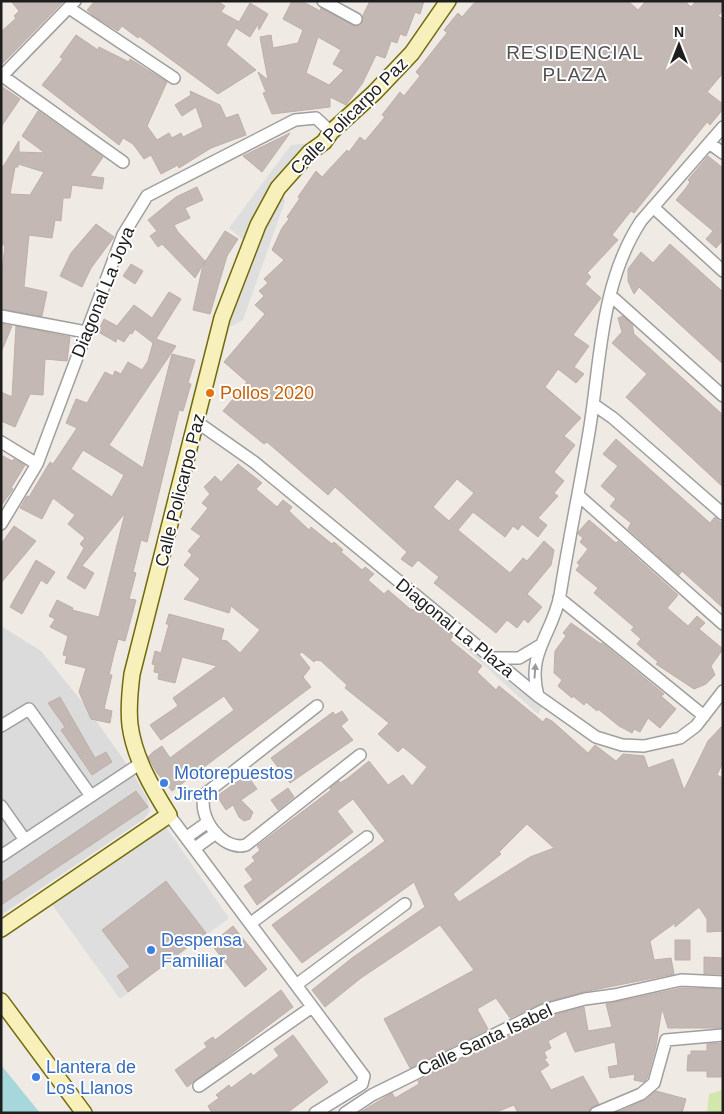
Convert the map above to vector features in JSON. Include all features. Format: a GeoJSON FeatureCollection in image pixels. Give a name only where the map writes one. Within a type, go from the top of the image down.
{"type":"FeatureCollection","features":[{"type":"Feature","properties":{"kind":"street"},"geometry":{"type":"LineString","coordinates":[[323,1],[356,19]]}},
{"type":"Feature","properties":{"kind":"street","name":"Calle Policarpo Paz"},"geometry":{"type":"LineString","coordinates":[[169,815],[134,747],[130,724],[132,674],[222,318],[258,225],[278,188],[310,152],[324,142],[331,132],[374,93],[412,52],[448,1]]}},
{"type":"Feature","properties":{"kind":"street"},"geometry":{"type":"LineString","coordinates":[[123,162],[2,76],[72,5],[174,78]]}},
{"type":"Feature","properties":{"kind":"street","name":"Diagonal La Joya"},"geometry":{"type":"LineString","coordinates":[[1,524],[37,464],[123,235],[147,196],[295,120],[316,118],[331,132]]}},
{"type":"Feature","properties":{"kind":"street"},"geometry":{"type":"LineString","coordinates":[[538,696],[534,681],[539,646],[559,598],[593,404],[601,337],[610,296],[631,237],[653,207],[723,127]]}},
{"type":"Feature","properties":{"kind":"street"},"geometry":{"type":"LineString","coordinates":[[709,143],[723,153]]}},
{"type":"Feature","properties":{"kind":"street"},"geometry":{"type":"LineString","coordinates":[[653,207],[723,271]]}},
{"type":"Feature","properties":{"kind":"street"},"geometry":{"type":"LineString","coordinates":[[610,296],[723,396]]}},
{"type":"Feature","properties":{"kind":"street"},"geometry":{"type":"LineString","coordinates":[[1,316],[86,332]]}},
{"type":"Feature","properties":{"kind":"street"},"geometry":{"type":"LineString","coordinates":[[593,404],[613,418],[723,514]]}},
{"type":"Feature","properties":{"kind":"street","name":"Diagonal La Plaza"},"geometry":{"type":"LineString","coordinates":[[197,422],[254,462],[538,696],[596,737],[622,745],[644,746],[680,738],[696,726],[723,691]]}},
{"type":"Feature","properties":{"kind":"street"},"geometry":{"type":"LineString","coordinates":[[1,442],[37,464]]}},
{"type":"Feature","properties":{"kind":"street"},"geometry":{"type":"LineString","coordinates":[[578,495],[723,624]]}},
{"type":"Feature","properties":{"kind":"street"},"geometry":{"type":"LineString","coordinates":[[559,598],[704,716]]}},
{"type":"Feature","properties":{"kind":"street"},"geometry":{"type":"LineString","coordinates":[[493,658],[519,658],[539,646]]}},
{"type":"Feature","properties":{"kind":"street"},"geometry":{"type":"LineString","coordinates":[[317,706],[208,790],[203,799],[203,804],[208,822],[216,833],[233,845],[246,845],[360,755]]}},
{"type":"Feature","properties":{"kind":"street"},"geometry":{"type":"LineString","coordinates":[[1,726],[29,709],[91,796]]}},
{"type":"Feature","properties":{"kind":"street"},"geometry":{"type":"LineString","coordinates":[[1,856],[141,763]]}},
{"type":"Feature","properties":{"kind":"street"},"geometry":{"type":"LineString","coordinates":[[1,806],[25,840]]}},
{"type":"Feature","properties":{"kind":"street"},"geometry":{"type":"LineString","coordinates":[[1,929],[169,815],[364,1076],[362,1084],[315,1113]]}},
{"type":"Feature","properties":{"kind":"street"},"geometry":{"type":"LineString","coordinates":[[187,837],[208,822]]}},
{"type":"Feature","properties":{"kind":"street"},"geometry":{"type":"LineString","coordinates":[[195,848],[216,833]]}},
{"type":"Feature","properties":{"kind":"street"},"geometry":{"type":"LineString","coordinates":[[251,923],[367,837]]}},
{"type":"Feature","properties":{"kind":"street"},"geometry":{"type":"LineString","coordinates":[[296,985],[405,904]]}},
{"type":"Feature","properties":{"kind":"street","name":"Calle Santa Isabel"},"geometry":{"type":"LineString","coordinates":[[345,1113],[372,1094],[544,1010],[585,999],[614,995],[681,980],[723,982]]}},
{"type":"Feature","properties":{"kind":"street"},"geometry":{"type":"LineString","coordinates":[[1,1001],[84,1113]]}},
{"type":"Feature","properties":{"kind":"street"},"geometry":{"type":"LineString","coordinates":[[199,1086],[312,1007]]}},
{"type":"Feature","properties":{"kind":"street"},"geometry":{"type":"LineString","coordinates":[[596,1113],[641,1094],[654,1083],[666,1040],[723,1035]]}},
{"type":"Feature","properties":{"kind":"shaded area"},"geometry":{"type":"Polygon","coordinates":[[[324,142],[278,188],[285,201],[243,320],[218,333],[249,245],[229,228],[291,145],[324,142]]]}},
{"type":"Feature","properties":{"kind":"shaded area"},"geometry":{"type":"Polygon","coordinates":[[[1,626],[41,651],[87,708],[131,770],[148,800],[150,811],[144,819],[1,915],[1,626]]]}},
{"type":"Feature","properties":{"kind":"shaded area"},"geometry":{"type":"Polygon","coordinates":[[[460,634],[543,705],[538,714],[456,640],[460,634]]]}},
{"type":"Feature","properties":{"kind":"shaded area"},"geometry":{"type":"Polygon","coordinates":[[[161,820],[229,918],[120,999],[48,899],[161,820]]]}},
{"type":"Feature","properties":{"kind":"green space"},"geometry":{"type":"Polygon","coordinates":[[[723,1090],[723,1113],[707,1113],[709,1094],[723,1090]]]}},
{"type":"Feature","properties":{"kind":"water"},"geometry":{"type":"Polygon","coordinates":[[[1,1065],[40,1113],[1,1113],[1,1065]]]}},
{"type":"Feature","properties":{"kind":"building"},"geometry":{"type":"Polygon","coordinates":[[[11,1],[64,1],[1,65],[1,32],[16,18],[14,16],[19,11],[11,1]]]}},
{"type":"Feature","properties":{"kind":"building"},"geometry":{"type":"Polygon","coordinates":[[[95,1],[217,1],[225,6],[221,12],[239,22],[250,3],[268,14],[259,30],[258,24],[250,37],[236,28],[226,45],[256,70],[218,94],[139,36],[138,38],[122,26],[118,31],[94,16],[87,10],[95,1]]]}},
{"type":"Feature","properties":{"kind":"building"},"geometry":{"type":"Polygon","coordinates":[[[292,1],[302,1],[320,11],[321,8],[356,26],[362,23],[363,15],[370,1],[424,1],[420,14],[415,12],[406,36],[400,34],[397,43],[391,41],[385,58],[376,55],[362,84],[346,105],[330,97],[330,107],[272,114],[263,93],[266,92],[258,72],[268,80],[260,37],[271,35],[273,48],[298,43],[303,30],[283,19],[292,1]],[[318,37],[306,73],[329,85],[344,70],[333,64],[341,50],[318,37]]]}},
{"type":"Feature","properties":{"kind":"building"},"geometry":{"type":"Polygon","coordinates":[[[476,1],[628,1],[638,10],[646,1],[685,1],[691,7],[696,1],[723,1],[723,10],[718,16],[723,19],[723,73],[707,92],[723,104],[723,109],[710,125],[707,122],[634,213],[631,211],[612,235],[618,240],[587,273],[591,277],[585,284],[601,298],[573,335],[589,346],[574,367],[584,374],[576,383],[558,369],[545,387],[581,418],[564,436],[575,445],[554,472],[564,481],[554,493],[558,496],[538,518],[547,525],[538,537],[522,524],[518,530],[513,526],[505,537],[473,512],[458,530],[510,573],[523,558],[527,561],[544,541],[554,550],[551,565],[527,594],[542,607],[528,623],[524,619],[517,628],[507,620],[496,633],[434,583],[439,577],[418,560],[412,567],[401,559],[407,552],[335,487],[328,495],[267,442],[264,444],[223,411],[247,382],[224,362],[265,314],[255,305],[264,296],[259,291],[268,283],[264,279],[284,260],[272,250],[282,228],[289,219],[287,217],[300,198],[298,197],[316,171],[322,177],[347,150],[349,152],[360,137],[365,141],[385,117],[382,115],[400,92],[404,96],[420,76],[416,72],[447,33],[444,30],[458,13],[462,17],[476,1]],[[457,479],[433,507],[449,521],[474,493],[457,479]]]}},
{"type":"Feature","properties":{"kind":"building"},"geometry":{"type":"Polygon","coordinates":[[[76,35],[98,50],[99,47],[129,62],[130,59],[167,82],[147,126],[157,140],[169,133],[172,138],[181,133],[183,137],[203,127],[196,107],[182,116],[175,105],[191,95],[190,91],[220,105],[226,118],[238,114],[246,135],[211,148],[179,168],[178,165],[161,174],[151,155],[144,159],[133,144],[123,138],[119,145],[42,85],[63,59],[60,57],[76,35]]]}},
{"type":"Feature","properties":{"kind":"building"},"geometry":{"type":"Polygon","coordinates":[[[1,86],[20,99],[1,127],[1,86]]]}},
{"type":"Feature","properties":{"kind":"building"},"geometry":{"type":"Polygon","coordinates":[[[38,111],[103,157],[90,176],[104,178],[102,189],[72,185],[70,198],[63,198],[61,221],[55,220],[52,238],[29,235],[24,287],[47,292],[42,316],[1,309],[1,280],[5,245],[1,245],[1,170],[19,141],[19,152],[45,153],[22,136],[38,111]],[[18,164],[18,167],[15,167],[10,194],[30,195],[44,172],[18,164]]]}},
{"type":"Feature","properties":{"kind":"building"},"geometry":{"type":"Polygon","coordinates":[[[290,133],[262,172],[243,156],[290,133]]]}},
{"type":"Feature","properties":{"kind":"building"},"geometry":{"type":"Polygon","coordinates":[[[708,156],[723,168],[723,240],[716,248],[706,239],[713,231],[676,200],[690,182],[688,180],[708,156]]]}},
{"type":"Feature","properties":{"kind":"building"},"geometry":{"type":"Polygon","coordinates":[[[197,187],[203,200],[185,208],[190,218],[174,225],[178,232],[205,261],[195,278],[162,244],[158,247],[150,236],[157,231],[148,220],[176,197],[197,187]]]}},
{"type":"Feature","properties":{"kind":"building"},"geometry":{"type":"Polygon","coordinates":[[[96,224],[114,237],[91,268],[82,287],[60,276],[71,253],[96,224]]]}},
{"type":"Feature","properties":{"kind":"building"},"geometry":{"type":"Polygon","coordinates":[[[225,231],[238,239],[227,256],[210,314],[193,310],[203,265],[225,231]]]}},
{"type":"Feature","properties":{"kind":"building"},"geometry":{"type":"Polygon","coordinates":[[[670,244],[723,292],[723,364],[639,287],[634,294],[628,281],[628,269],[641,252],[653,263],[670,244]]]}},
{"type":"Feature","properties":{"kind":"building"},"geometry":{"type":"Polygon","coordinates":[[[131,264],[143,271],[135,284],[123,276],[131,264]]]}},
{"type":"Feature","properties":{"kind":"building"},"geometry":{"type":"Polygon","coordinates":[[[169,292],[181,299],[156,339],[176,346],[109,445],[143,468],[172,354],[195,360],[188,383],[191,384],[183,411],[179,410],[147,542],[141,540],[133,572],[136,573],[129,599],[136,600],[125,641],[118,639],[109,675],[112,675],[104,709],[112,711],[110,723],[91,719],[79,692],[86,668],[65,663],[67,656],[63,655],[68,636],[50,627],[55,619],[49,616],[57,600],[73,608],[72,610],[99,617],[125,513],[82,566],[94,573],[85,589],[67,578],[84,548],[80,544],[85,538],[68,524],[75,515],[53,498],[42,519],[20,508],[27,496],[29,497],[50,462],[53,464],[77,428],[66,423],[76,399],[87,403],[105,372],[113,376],[115,371],[121,374],[128,362],[142,370],[148,361],[153,343],[135,329],[124,342],[117,338],[116,342],[98,332],[104,319],[117,326],[134,305],[152,318],[169,292]],[[83,450],[71,469],[112,497],[124,475],[83,450]]]}},
{"type":"Feature","properties":{"kind":"building"},"geometry":{"type":"Polygon","coordinates":[[[623,316],[632,324],[634,334],[723,415],[723,487],[626,397],[647,374],[612,343],[622,332],[618,318],[623,316]]]}},
{"type":"Feature","properties":{"kind":"building"},"geometry":{"type":"Polygon","coordinates":[[[1,324],[12,326],[2,350],[1,350],[1,324]]]}},
{"type":"Feature","properties":{"kind":"building"},"geometry":{"type":"Polygon","coordinates":[[[16,326],[70,337],[67,361],[45,359],[43,395],[30,394],[15,427],[1,421],[1,392],[12,397],[16,326]]]}},
{"type":"Feature","properties":{"kind":"building"},"geometry":{"type":"Polygon","coordinates":[[[616,439],[710,523],[715,517],[723,524],[723,608],[682,571],[679,575],[628,529],[631,523],[610,506],[616,499],[601,486],[618,466],[603,454],[616,439]]]}},
{"type":"Feature","properties":{"kind":"building"},"geometry":{"type":"Polygon","coordinates":[[[1,455],[25,465],[11,488],[13,489],[1,506],[1,455]]]}},
{"type":"Feature","properties":{"kind":"building"},"geometry":{"type":"Polygon","coordinates":[[[238,464],[262,483],[256,489],[277,507],[283,500],[292,507],[289,511],[309,530],[311,527],[332,544],[334,542],[343,550],[341,552],[362,570],[365,567],[374,574],[368,580],[384,594],[388,590],[410,609],[414,610],[417,606],[453,636],[450,640],[482,666],[477,672],[496,690],[499,686],[543,722],[546,718],[552,721],[588,753],[595,745],[616,761],[623,754],[644,756],[648,768],[673,759],[684,790],[708,741],[723,725],[723,762],[717,775],[723,778],[723,931],[707,932],[707,919],[699,907],[675,927],[675,923],[650,941],[654,960],[671,958],[674,974],[583,992],[542,1003],[510,1018],[496,998],[477,1009],[488,1029],[410,1068],[384,1019],[474,970],[440,925],[361,978],[325,1007],[312,990],[352,958],[425,907],[414,882],[302,963],[272,925],[385,841],[353,799],[337,811],[353,832],[257,905],[244,886],[253,880],[245,869],[255,861],[252,857],[260,850],[257,846],[331,790],[330,788],[339,781],[340,783],[348,778],[369,761],[388,785],[403,775],[412,786],[427,767],[403,747],[398,752],[378,734],[389,723],[345,688],[347,685],[321,661],[316,660],[314,662],[302,652],[299,654],[310,668],[303,677],[311,687],[172,791],[157,773],[148,757],[153,752],[162,746],[170,758],[234,710],[224,696],[161,740],[150,725],[178,706],[173,698],[217,666],[182,657],[175,683],[158,679],[159,673],[154,672],[155,665],[152,664],[155,651],[161,653],[169,624],[166,624],[169,614],[224,629],[221,640],[227,641],[240,653],[260,630],[231,606],[229,613],[184,599],[200,579],[184,565],[192,555],[188,551],[201,536],[191,529],[208,508],[202,503],[210,494],[204,487],[215,476],[221,482],[238,464]],[[527,824],[499,852],[501,854],[453,894],[459,902],[530,857],[554,848],[527,824]]]}},
{"type":"Feature","properties":{"kind":"building"},"geometry":{"type":"Polygon","coordinates":[[[589,520],[616,543],[618,541],[678,595],[667,608],[688,626],[697,616],[705,623],[699,629],[723,649],[711,666],[715,675],[706,684],[694,689],[656,664],[658,662],[637,644],[641,639],[631,630],[634,627],[594,593],[598,588],[576,570],[580,565],[577,563],[588,549],[580,542],[583,538],[578,534],[589,520]]]}},
{"type":"Feature","properties":{"kind":"building"},"geometry":{"type":"Polygon","coordinates":[[[14,526],[36,541],[1,583],[1,544],[14,526]]]}},
{"type":"Feature","properties":{"kind":"building"},"geometry":{"type":"Polygon","coordinates":[[[36,560],[55,572],[47,584],[41,580],[22,614],[10,607],[36,560]]]}},
{"type":"Feature","properties":{"kind":"building"},"geometry":{"type":"Polygon","coordinates":[[[571,623],[602,643],[664,694],[661,696],[676,709],[660,728],[648,718],[640,732],[634,729],[632,733],[586,702],[584,705],[573,696],[572,698],[558,686],[562,680],[554,673],[555,651],[566,636],[563,633],[571,623]]]}},
{"type":"Feature","properties":{"kind":"building"},"geometry":{"type":"Polygon","coordinates":[[[60,697],[95,758],[106,752],[112,762],[92,775],[61,730],[65,727],[48,703],[60,697]]]}},
{"type":"Feature","properties":{"kind":"building"},"geometry":{"type":"Polygon","coordinates":[[[342,711],[348,720],[341,726],[353,740],[290,783],[271,758],[333,712],[335,715],[342,711]]]}},
{"type":"Feature","properties":{"kind":"building"},"geometry":{"type":"Polygon","coordinates":[[[247,775],[257,789],[241,800],[253,812],[250,819],[244,821],[239,817],[233,805],[226,810],[217,796],[247,775]]]}},
{"type":"Feature","properties":{"kind":"building"},"geometry":{"type":"Polygon","coordinates":[[[288,788],[294,797],[278,810],[271,800],[288,788]]]}},
{"type":"Feature","properties":{"kind":"building"},"geometry":{"type":"Polygon","coordinates":[[[136,791],[148,807],[1,905],[1,883],[136,791]]]}},
{"type":"Feature","properties":{"kind":"building","name":"Despensa Familiar"},"geometry":{"type":"Polygon","coordinates":[[[166,881],[206,933],[128,992],[117,976],[130,967],[102,930],[166,881]]]}},
{"type":"Feature","properties":{"kind":"building"},"geometry":{"type":"Polygon","coordinates":[[[233,926],[267,969],[245,987],[211,944],[233,926]]]}},
{"type":"Feature","properties":{"kind":"building"},"geometry":{"type":"Polygon","coordinates":[[[675,940],[690,940],[690,960],[675,960],[675,940]]]}},
{"type":"Feature","properties":{"kind":"building"},"geometry":{"type":"Polygon","coordinates":[[[704,957],[723,958],[723,974],[704,974],[704,957]]]}},
{"type":"Feature","properties":{"kind":"building"},"geometry":{"type":"Polygon","coordinates":[[[682,988],[723,989],[723,1028],[668,1028],[662,1008],[656,1046],[647,1079],[644,1082],[634,1080],[635,1074],[610,1078],[608,1067],[618,1065],[615,1042],[575,1052],[566,1031],[548,1041],[551,1048],[544,1052],[547,1058],[544,1059],[549,1065],[540,1071],[551,1090],[583,1076],[599,1104],[590,1108],[589,1113],[518,1113],[514,1105],[494,1113],[359,1113],[392,1093],[395,1098],[419,1084],[418,1081],[547,1017],[584,1007],[588,1031],[612,1027],[606,1004],[682,988]]]}},
{"type":"Feature","properties":{"kind":"building"},"geometry":{"type":"Polygon","coordinates":[[[281,990],[293,1007],[187,1087],[175,1070],[207,1047],[204,1043],[213,1037],[215,1040],[281,990]]]}},
{"type":"Feature","properties":{"kind":"building"},"geometry":{"type":"Polygon","coordinates":[[[293,1035],[328,1082],[287,1113],[212,1113],[208,1106],[219,1098],[216,1095],[229,1085],[231,1088],[251,1073],[253,1076],[279,1056],[274,1049],[293,1035]]]}},
{"type":"Feature","properties":{"kind":"building"},"geometry":{"type":"Polygon","coordinates":[[[723,1043],[723,1077],[707,1077],[707,1071],[687,1071],[688,1055],[691,1055],[691,1051],[707,1051],[707,1044],[723,1043]]]}},
{"type":"Feature","properties":{"kind":"building"},"geometry":{"type":"Polygon","coordinates":[[[656,1091],[686,1099],[682,1113],[616,1113],[644,1101],[656,1091]]]}},
{"type":"Feature","properties":{"kind":"place","name":"Pollos 2020"},"geometry":{"type":"Point","coordinates":[210,393]}},
{"type":"Feature","properties":{"kind":"place","name":"Motorepuestos Jireth"},"geometry":{"type":"Point","coordinates":[164,783]}},
{"type":"Feature","properties":{"kind":"place","name":"Despensa Familiar"},"geometry":{"type":"Point","coordinates":[151,950]}},
{"type":"Feature","properties":{"kind":"place","name":"Llantera de Los Llanos"},"geometry":{"type":"Point","coordinates":[36,1077]}},
{"type":"Feature","properties":{"kind":"district","name":"RESIDENCIAL PLAZA"},"geometry":{"type":"Point","coordinates":[575,63]}}]}
